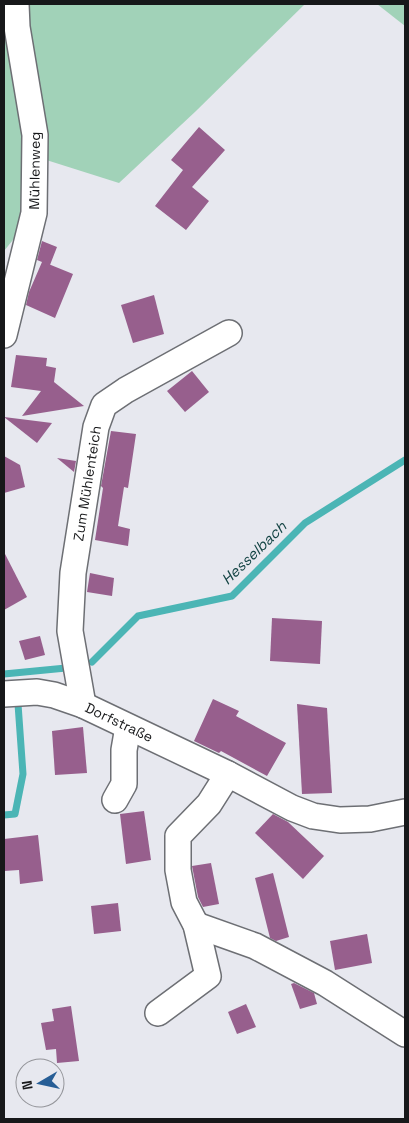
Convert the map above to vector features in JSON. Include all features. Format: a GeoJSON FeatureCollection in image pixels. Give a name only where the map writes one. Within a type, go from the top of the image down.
{"type":"FeatureCollection","features":[{"type":"Feature","properties":{"kind":"street","name":"Mühlenweg"},"geometry":{"type":"LineString","coordinates":[[4,336],[34,213],[34,135],[17,27],[16,4]]}},
{"type":"Feature","properties":{"kind":"street","name":"Zum Mühlenteich"},"geometry":{"type":"LineString","coordinates":[[83,705],[70,631],[73,572],[96,427],[104,405],[126,390],[229,333]]}},
{"type":"Feature","properties":{"kind":"street","name":"Dorfstraße"},"geometry":{"type":"LineString","coordinates":[[4,694],[37,692],[54,695],[83,705],[228,774],[292,808],[313,816],[348,820],[370,819],[405,812]]}},
{"type":"Feature","properties":{"kind":"street"},"geometry":{"type":"LineString","coordinates":[[115,800],[124,784],[124,750],[128,727]]}},
{"type":"Feature","properties":{"kind":"street"},"geometry":{"type":"LineString","coordinates":[[158,1013],[208,976],[196,925],[184,902],[178,870],[178,836],[209,804],[228,774]]}},
{"type":"Feature","properties":{"kind":"street"},"geometry":{"type":"LineString","coordinates":[[196,925],[256,946],[325,983],[405,1034]]}},
{"type":"Feature","properties":{"kind":"green space"},"geometry":{"type":"Polygon","coordinates":[[[4,4],[13,4],[29,220],[4,251],[4,4]]]}},
{"type":"Feature","properties":{"kind":"green space"},"geometry":{"type":"Polygon","coordinates":[[[19,4],[305,4],[196,111],[119,183],[40,158],[19,4]]]}},
{"type":"Feature","properties":{"kind":"green space"},"geometry":{"type":"Polygon","coordinates":[[[377,4],[405,4],[405,26],[377,4]]]}},
{"type":"Feature","properties":{"kind":"building"},"geometry":{"type":"Polygon","coordinates":[[[199,127],[225,150],[192,187],[209,201],[186,230],[155,206],[183,170],[171,160],[199,127]]]}},
{"type":"Feature","properties":{"kind":"building"},"geometry":{"type":"Polygon","coordinates":[[[42,241],[57,247],[50,265],[73,274],[55,318],[26,305],[29,292],[42,262],[37,260],[42,241]]]}},
{"type":"Feature","properties":{"kind":"building"},"geometry":{"type":"Polygon","coordinates":[[[154,295],[164,334],[133,343],[121,305],[154,295]]]}},
{"type":"Feature","properties":{"kind":"building"},"geometry":{"type":"Polygon","coordinates":[[[16,355],[47,358],[46,366],[56,368],[54,382],[84,406],[22,416],[41,391],[11,387],[16,355]]]}},
{"type":"Feature","properties":{"kind":"building"},"geometry":{"type":"Polygon","coordinates":[[[192,371],[209,392],[185,412],[167,391],[192,371]]]}},
{"type":"Feature","properties":{"kind":"building"},"geometry":{"type":"Polygon","coordinates":[[[4,417],[52,423],[37,443],[4,417]]]}},
{"type":"Feature","properties":{"kind":"building"},"geometry":{"type":"Polygon","coordinates":[[[111,431],[136,434],[128,488],[124,487],[118,526],[130,529],[128,546],[95,540],[103,488],[101,486],[111,431]]]}},
{"type":"Feature","properties":{"kind":"building"},"geometry":{"type":"Polygon","coordinates":[[[4,456],[20,465],[25,487],[4,493],[4,456]]]}},
{"type":"Feature","properties":{"kind":"building"},"geometry":{"type":"Polygon","coordinates":[[[57,458],[76,461],[74,472],[57,458]]]}},
{"type":"Feature","properties":{"kind":"building"},"geometry":{"type":"Polygon","coordinates":[[[4,552],[27,597],[4,610],[4,552]]]}},
{"type":"Feature","properties":{"kind":"building"},"geometry":{"type":"Polygon","coordinates":[[[90,573],[114,578],[112,596],[87,592],[90,573]]]}},
{"type":"Feature","properties":{"kind":"building"},"geometry":{"type":"Polygon","coordinates":[[[272,618],[322,621],[320,664],[270,661],[272,618]]]}},
{"type":"Feature","properties":{"kind":"building"},"geometry":{"type":"Polygon","coordinates":[[[40,636],[45,655],[25,660],[19,641],[40,636]]]}},
{"type":"Feature","properties":{"kind":"building"},"geometry":{"type":"Polygon","coordinates":[[[213,699],[239,711],[236,716],[286,743],[267,776],[221,751],[219,753],[194,741],[213,699]]]}},
{"type":"Feature","properties":{"kind":"building"},"geometry":{"type":"Polygon","coordinates":[[[297,704],[327,708],[332,793],[302,794],[297,704]]]}},
{"type":"Feature","properties":{"kind":"building"},"geometry":{"type":"Polygon","coordinates":[[[83,727],[87,773],[55,775],[52,731],[83,727]]]}},
{"type":"Feature","properties":{"kind":"building"},"geometry":{"type":"Polygon","coordinates":[[[144,811],[151,860],[126,864],[120,814],[144,811]]]}},
{"type":"Feature","properties":{"kind":"building"},"geometry":{"type":"Polygon","coordinates":[[[273,814],[288,822],[324,856],[303,879],[255,833],[273,814]]]}},
{"type":"Feature","properties":{"kind":"building"},"geometry":{"type":"Polygon","coordinates":[[[38,835],[43,881],[20,884],[19,870],[4,871],[4,839],[38,835]]]}},
{"type":"Feature","properties":{"kind":"building"},"geometry":{"type":"Polygon","coordinates":[[[211,863],[219,904],[203,907],[198,897],[192,866],[211,863]]]}},
{"type":"Feature","properties":{"kind":"building"},"geometry":{"type":"Polygon","coordinates":[[[273,873],[289,937],[276,941],[270,938],[255,878],[273,873]]]}},
{"type":"Feature","properties":{"kind":"building"},"geometry":{"type":"Polygon","coordinates":[[[118,903],[121,931],[94,934],[91,906],[118,903]]]}},
{"type":"Feature","properties":{"kind":"building"},"geometry":{"type":"Polygon","coordinates":[[[367,934],[372,963],[335,970],[330,941],[367,934]]]}},
{"type":"Feature","properties":{"kind":"building"},"geometry":{"type":"Polygon","coordinates":[[[294,983],[314,993],[317,1004],[300,1009],[291,984],[294,983]]]}},
{"type":"Feature","properties":{"kind":"building"},"geometry":{"type":"Polygon","coordinates":[[[246,1004],[256,1027],[237,1034],[228,1012],[246,1004]]]}},
{"type":"Feature","properties":{"kind":"building"},"geometry":{"type":"Polygon","coordinates":[[[71,1006],[79,1061],[65,1062],[65,1058],[57,1058],[56,1049],[46,1050],[41,1023],[54,1021],[52,1009],[71,1006]]]}},
{"type":"Feature","properties":{"kind":"waterway","name":"Hesselbach"},"geometry":{"type":"LineString","coordinates":[[92,662],[138,616],[232,596],[305,523],[405,460]]}},
{"type":"Feature","properties":{"kind":"waterway","name":"Hesselbach"},"geometry":{"type":"LineString","coordinates":[[4,674],[66,668]]}},
{"type":"Feature","properties":{"kind":"waterway"},"geometry":{"type":"LineString","coordinates":[[4,815],[15,814],[23,774],[18,704]]}}]}
